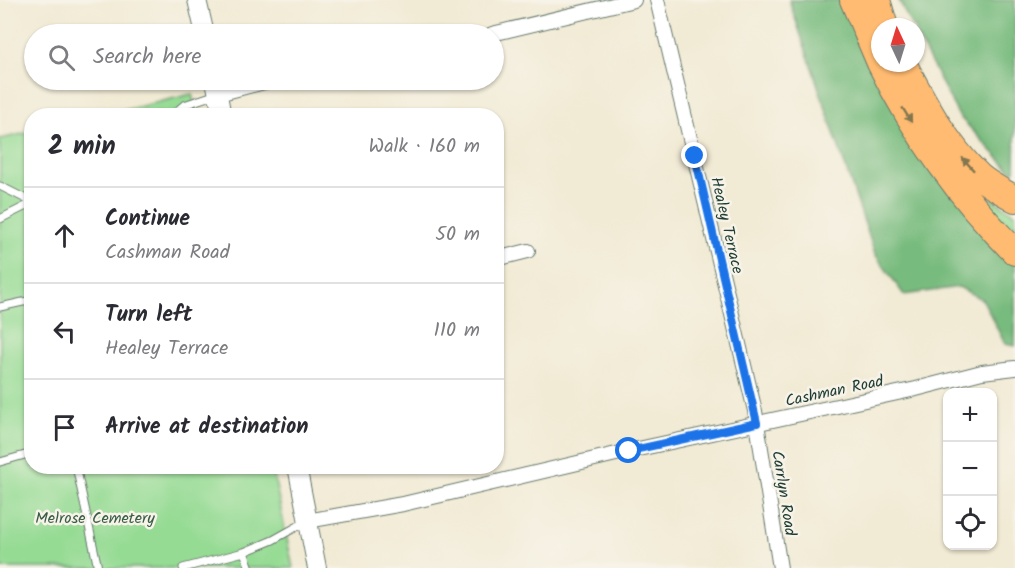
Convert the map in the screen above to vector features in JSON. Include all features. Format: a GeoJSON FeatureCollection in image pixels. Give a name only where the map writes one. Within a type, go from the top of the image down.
{"type":"FeatureCollection","features":[{"type":"Feature","properties":{"kind":"highway"},"geometry":{"type":"LineString","coordinates":[[853,0],[871,42]]}},
{"type":"Feature","properties":{"kind":"highway"},"geometry":{"type":"LineString","coordinates":[[877,0],[882,18]]}},
{"type":"Feature","properties":{"kind":"highway"},"geometry":{"type":"LineString","coordinates":[[884,72],[898,100],[943,171],[980,217],[1015,252]]}},
{"type":"Feature","properties":{"kind":"highway"},"geometry":{"type":"LineString","coordinates":[[908,72],[922,100],[953,146],[980,178],[1015,199]]}},
{"type":"Feature","properties":{"kind":"street"},"geometry":{"type":"LineString","coordinates":[[197,0],[203,24]]}},
{"type":"Feature","properties":{"kind":"street"},"geometry":{"type":"LineString","coordinates":[[504,31],[634,0]]}},
{"type":"Feature","properties":{"kind":"street","name":"Healey Terrace"},"geometry":{"type":"LineString","coordinates":[[657,0],[757,423]]}},
{"type":"Feature","properties":{"kind":"street"},"geometry":{"type":"LineString","coordinates":[[217,90],[220,108]]}},
{"type":"Feature","properties":{"kind":"street"},"geometry":{"type":"LineString","coordinates":[[504,256],[528,251]]}},
{"type":"Feature","properties":{"kind":"street","name":"Cashman Road"},"geometry":{"type":"LineString","coordinates":[[307,521],[403,504],[757,423],[906,392],[982,372],[1015,368]]}},
{"type":"Feature","properties":{"kind":"street","name":"Carrlyn Road"},"geometry":{"type":"LineString","coordinates":[[757,423],[780,568]]}},
{"type":"Feature","properties":{"kind":"street"},"geometry":{"type":"LineString","coordinates":[[298,474],[317,568]]}},
{"type":"Feature","properties":{"kind":"lane"},"geometry":{"type":"LineString","coordinates":[[180,108],[209,90]]}},
{"type":"Feature","properties":{"kind":"lane"},"geometry":{"type":"LineString","coordinates":[[0,186],[24,198]]}},
{"type":"Feature","properties":{"kind":"lane"},"geometry":{"type":"LineString","coordinates":[[0,219],[24,206]]}},
{"type":"Feature","properties":{"kind":"lane"},"geometry":{"type":"LineString","coordinates":[[0,307],[24,302]]}},
{"type":"Feature","properties":{"kind":"lane"},"geometry":{"type":"LineString","coordinates":[[0,462],[24,455]]}},
{"type":"Feature","properties":{"kind":"lane"},"geometry":{"type":"LineString","coordinates":[[78,474],[98,568]]}},
{"type":"Feature","properties":{"kind":"lane"},"geometry":{"type":"LineString","coordinates":[[183,568],[244,552],[307,521]]}},
{"type":"Feature","properties":{"kind":"lane"},"geometry":{"type":"LineString","coordinates":[[244,552],[250,568]]}},
{"type":"Feature","properties":{"kind":"green space"},"geometry":{"type":"Polygon","coordinates":[[[789,0],[853,0],[871,28],[871,72],[899,72],[1015,252],[1015,346],[1005,344],[983,300],[959,287],[904,295],[875,254],[789,0]]]}},
{"type":"Feature","properties":{"kind":"green space"},"geometry":{"type":"Polygon","coordinates":[[[899,0],[1015,0],[1015,171],[1009,169],[959,116],[925,51],[925,18],[908,18],[899,0]]]}},
{"type":"Feature","properties":{"kind":"green space"},"geometry":{"type":"Polygon","coordinates":[[[192,94],[195,108],[133,108],[192,94]]]}},
{"type":"Feature","properties":{"kind":"green space","name":"Melrose Cemetery"},"geometry":{"type":"Polygon","coordinates":[[[24,134],[24,474],[273,474],[293,568],[0,568],[0,139],[24,134]]]}},
{"type":"Feature","properties":{"kind":"green space"},"geometry":{"type":"Polygon","coordinates":[[[973,187],[1015,214],[1015,233],[973,187]]]}},
{"type":"Feature","properties":{"kind":"route"},"geometry":{"type":"LineString","coordinates":[[629,451],[757,423],[695,156]]}}]}
